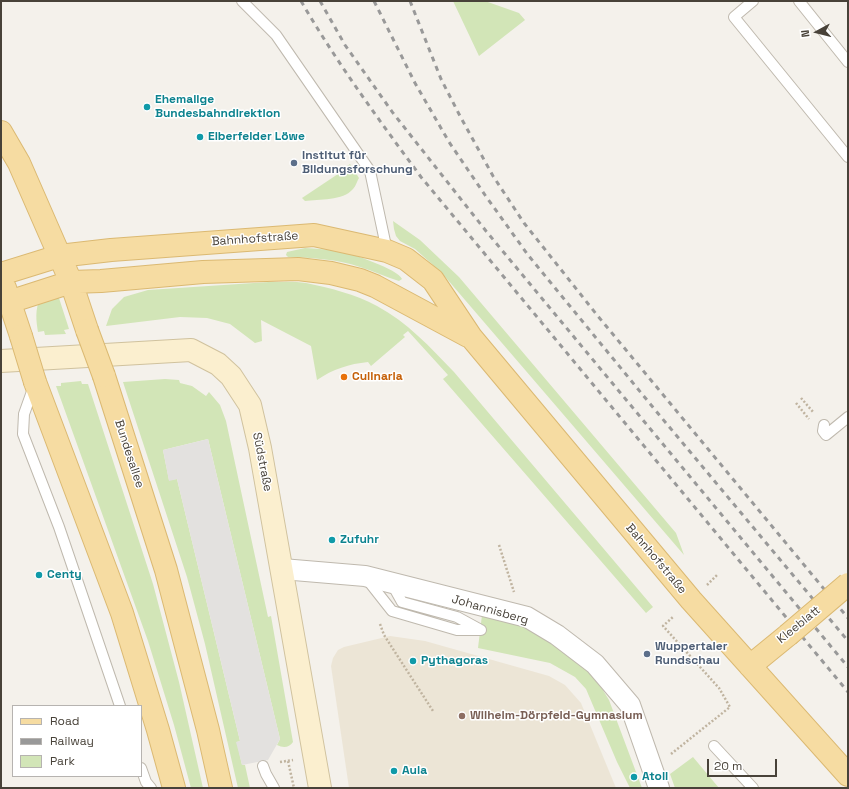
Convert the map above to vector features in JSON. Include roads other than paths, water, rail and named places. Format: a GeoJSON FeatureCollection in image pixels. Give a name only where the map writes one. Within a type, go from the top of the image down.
{"type":"FeatureCollection","features":[{"type":"Feature","properties":{"kind":"main road","name":"Bundesallee"},"geometry":{"type":"LineString","coordinates":[[1,132],[19,163],[71,282],[104,376],[166,570],[208,730],[221,788]]}},
{"type":"Feature","properties":{"kind":"main road","name":"Bahnhofstraße"},"geometry":{"type":"LineString","coordinates":[[1,274],[60,256],[111,250],[314,235],[387,252],[406,259],[433,280],[470,337],[691,600],[848,776]]}},
{"type":"Feature","properties":{"kind":"main road","name":"Bahnhofstraße"},"geometry":{"type":"LineString","coordinates":[[9,302],[71,282],[101,282],[211,272],[298,269],[331,273],[360,280],[375,286],[470,337]]}},
{"type":"Feature","properties":{"kind":"main road"},"geometry":{"type":"LineString","coordinates":[[1,278],[35,382],[122,613],[174,788]]}},
{"type":"Feature","properties":{"kind":"main road","name":"Kleeblatt"},"geometry":{"type":"LineString","coordinates":[[750,666],[848,584]]}},
{"type":"Feature","properties":{"kind":"street","name":"Südstraße"},"geometry":{"type":"LineString","coordinates":[[1,362],[191,350],[218,364],[231,376],[250,405],[260,448],[314,754],[317,787]]}},
{"type":"Feature","properties":{"kind":"street","name":"Johannisberg"},"geometry":{"type":"LineString","coordinates":[[282,569],[365,576],[527,617],[557,635],[595,664],[630,705],[659,788]]}},
{"type":"Feature","properties":{"kind":"lane"},"geometry":{"type":"LineString","coordinates":[[242,1],[276,35],[370,171],[387,252]]}},
{"type":"Feature","properties":{"kind":"lane"},"geometry":{"type":"LineString","coordinates":[[753,1],[734,17],[848,158]]}},
{"type":"Feature","properties":{"kind":"lane"},"geometry":{"type":"LineString","coordinates":[[799,1],[848,62]]}},
{"type":"Feature","properties":{"kind":"lane"},"geometry":{"type":"LineString","coordinates":[[35,382],[24,414],[23,434],[55,529],[120,705]]}},
{"type":"Feature","properties":{"kind":"lane"},"geometry":{"type":"LineString","coordinates":[[822,429],[826,435],[848,417]]}},
{"type":"Feature","properties":{"kind":"lane"},"geometry":{"type":"LineString","coordinates":[[365,576],[392,611],[457,630],[481,630],[457,617],[402,602],[392,584]]}},
{"type":"Feature","properties":{"kind":"lane"},"geometry":{"type":"LineString","coordinates":[[714,746],[753,788]]}},
{"type":"Feature","properties":{"kind":"lane"},"geometry":{"type":"LineString","coordinates":[[263,766],[274,788]]}},
{"type":"Feature","properties":{"kind":"lane"},"geometry":{"type":"LineString","coordinates":[[142,771],[146,782],[151,788]]}},
{"type":"Feature","properties":{"kind":"railway"},"geometry":{"type":"LineString","coordinates":[[301,1],[344,69],[421,177],[848,692]]}},
{"type":"Feature","properties":{"kind":"railway"},"geometry":{"type":"LineString","coordinates":[[320,1],[345,45],[393,113],[486,231],[848,667]]}},
{"type":"Feature","properties":{"kind":"railway"},"geometry":{"type":"LineString","coordinates":[[374,1],[415,83],[449,142],[528,255],[848,641]]}},
{"type":"Feature","properties":{"kind":"railway"},"geometry":{"type":"LineString","coordinates":[[410,1],[441,79],[493,176],[524,223],[597,315],[848,618]]}},
{"type":"Feature","properties":{"kind":"place","name":"Ehemalige Bundesbahndirektion"},"geometry":{"type":"Point","coordinates":[147,107]}},
{"type":"Feature","properties":{"kind":"place","name":"Elberfelder Löwe"},"geometry":{"type":"Point","coordinates":[200,137]}},
{"type":"Feature","properties":{"kind":"place","name":"Institut für Bildungsforschung"},"geometry":{"type":"Point","coordinates":[294,163]}},
{"type":"Feature","properties":{"kind":"place","name":"Culinaria"},"geometry":{"type":"Point","coordinates":[344,377]}},
{"type":"Feature","properties":{"kind":"place","name":"Zufuhr"},"geometry":{"type":"Point","coordinates":[332,540]}},
{"type":"Feature","properties":{"kind":"place","name":"Centy"},"geometry":{"type":"Point","coordinates":[39,575]}},
{"type":"Feature","properties":{"kind":"place","name":"Wuppertaler Rundschau"},"geometry":{"type":"Point","coordinates":[647,654]}},
{"type":"Feature","properties":{"kind":"place","name":"Pythagoras"},"geometry":{"type":"Point","coordinates":[413,661]}},
{"type":"Feature","properties":{"kind":"place","name":"Wilhelm-Dörpfeld-Gymnasium"},"geometry":{"type":"Point","coordinates":[462,716]}},
{"type":"Feature","properties":{"kind":"place","name":"Aula"},"geometry":{"type":"Point","coordinates":[394,771]}},
{"type":"Feature","properties":{"kind":"place","name":"Atoll"},"geometry":{"type":"Point","coordinates":[634,777]}}]}
